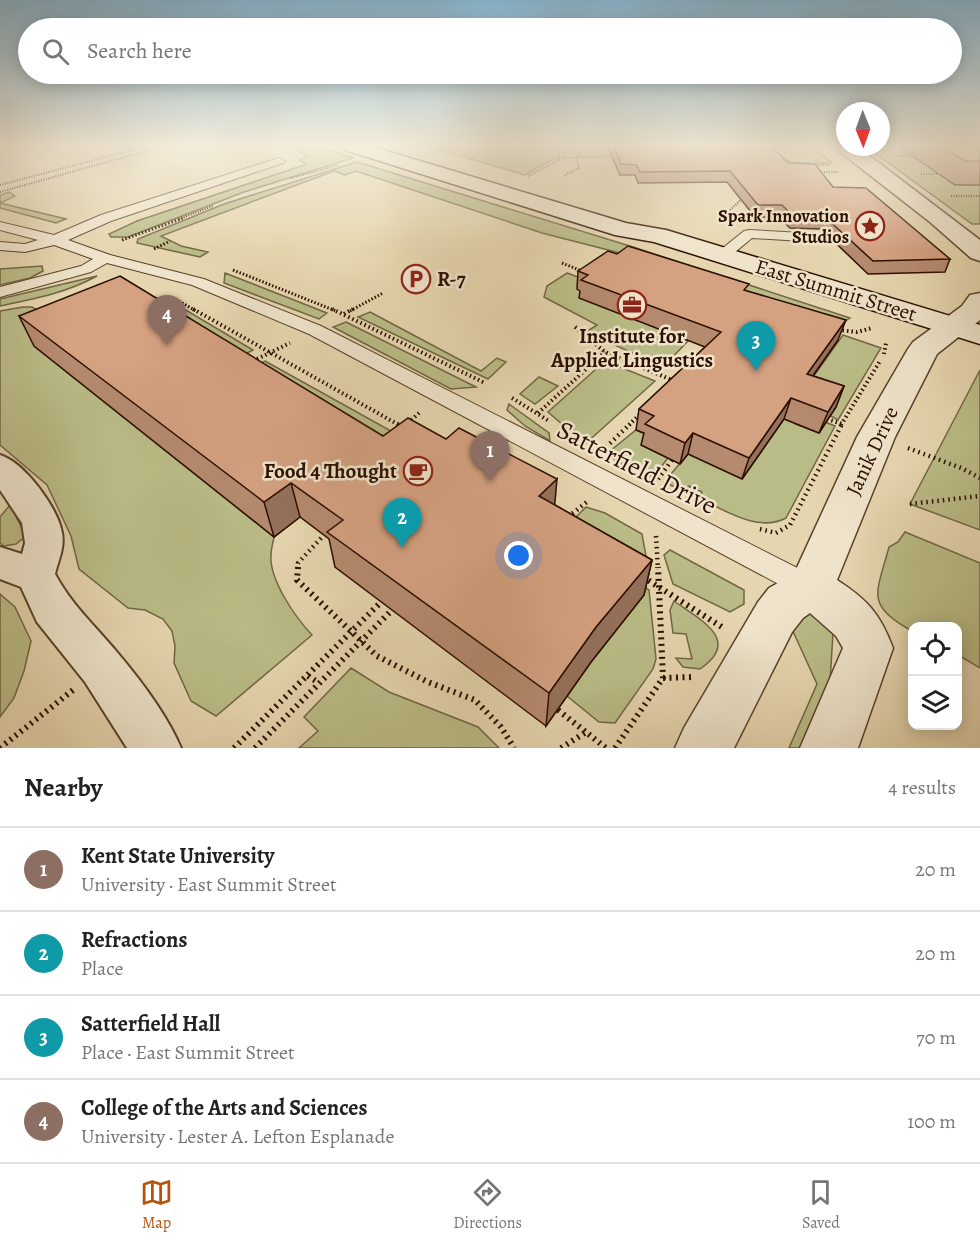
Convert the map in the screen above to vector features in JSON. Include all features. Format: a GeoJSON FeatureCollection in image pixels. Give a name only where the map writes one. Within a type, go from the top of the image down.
{"type":"FeatureCollection","features":[{"type":"Feature","properties":{"kind":"main road","name":"East Summit Street"},"geometry":{"type":"LineString","coordinates":[[442,181],[623,230],[657,235],[966,331]]}},
{"type":"Feature","properties":{"kind":"main road","name":"East Summit Street"},"geometry":{"type":"LineString","coordinates":[[502,181],[636,223],[657,235]]}},
{"type":"Feature","properties":{"kind":"main road"},"geometry":{"type":"LineString","coordinates":[[891,181],[980,253]]}},
{"type":"Feature","properties":{"kind":"main road","name":"Janik Drive"},"geometry":{"type":"LineString","coordinates":[[811,588],[859,430],[924,350],[966,331],[972,312],[980,301]]}},
{"type":"Feature","properties":{"kind":"main road"},"geometry":{"type":"LineString","coordinates":[[704,748],[775,616],[786,603],[811,588],[854,619],[864,633],[868,648],[829,748]]}},
{"type":"Feature","properties":{"kind":"street"},"geometry":{"type":"LineString","coordinates":[[0,467],[24,495],[39,520],[44,542],[17,569],[101,667],[156,748]]}},
{"type":"Feature","properties":{"kind":"lane"},"geometry":{"type":"LineString","coordinates":[[0,246],[25,248],[55,240],[106,218],[219,181]]}},
{"type":"Feature","properties":{"kind":"lane","name":"Satterfield Drive"},"geometry":{"type":"LineString","coordinates":[[0,226],[55,240],[105,258],[198,282],[315,330],[430,402],[811,588]]}},
{"type":"Feature","properties":{"kind":"lane"},"geometry":{"type":"LineString","coordinates":[[723,255],[749,234],[802,237]]}},
{"type":"Feature","properties":{"kind":"lane"},"geometry":{"type":"LineString","coordinates":[[0,292],[86,269],[105,258]]}},
{"type":"Feature","properties":{"kind":"path"},"geometry":{"type":"LineString","coordinates":[[0,186],[18,181]]}},
{"type":"Feature","properties":{"kind":"path"},"geometry":{"type":"LineString","coordinates":[[0,192],[38,181]]}},
{"type":"Feature","properties":{"kind":"path"},"geometry":{"type":"LineString","coordinates":[[941,196],[980,196]]}},
{"type":"Feature","properties":{"kind":"path"},"geometry":{"type":"LineString","coordinates":[[730,210],[744,197]]}},
{"type":"Feature","properties":{"kind":"path"},"geometry":{"type":"LineString","coordinates":[[113,241],[132,238],[219,204]]}},
{"type":"Feature","properties":{"kind":"path"},"geometry":{"type":"LineString","coordinates":[[561,263],[589,272]]}},
{"type":"Feature","properties":{"kind":"path"},"geometry":{"type":"LineString","coordinates":[[233,270],[345,314],[485,383]]}},
{"type":"Feature","properties":{"kind":"path"},"geometry":{"type":"LineString","coordinates":[[334,319],[383,293]]}},
{"type":"Feature","properties":{"kind":"path"},"geometry":{"type":"LineString","coordinates":[[175,299],[404,428],[430,402]]}},
{"type":"Feature","properties":{"kind":"path"},"geometry":{"type":"LineString","coordinates":[[831,329],[857,332],[882,326]]}},
{"type":"Feature","properties":{"kind":"path"},"geometry":{"type":"LineString","coordinates":[[575,327],[605,352],[673,381]]}},
{"type":"Feature","properties":{"kind":"path"},"geometry":{"type":"LineString","coordinates":[[251,362],[293,341]]}},
{"type":"Feature","properties":{"kind":"path"},"geometry":{"type":"LineString","coordinates":[[538,413],[605,352]]}},
{"type":"Feature","properties":{"kind":"path"},"geometry":{"type":"LineString","coordinates":[[665,389],[681,373]]}},
{"type":"Feature","properties":{"kind":"path"},"geometry":{"type":"LineString","coordinates":[[597,457],[648,406]]}},
{"type":"Feature","properties":{"kind":"path"},"geometry":{"type":"LineString","coordinates":[[827,419],[962,468],[980,478]]}},
{"type":"Feature","properties":{"kind":"path"},"geometry":{"type":"LineString","coordinates":[[654,484],[672,460]]}},
{"type":"Feature","properties":{"kind":"path"},"geometry":{"type":"LineString","coordinates":[[910,504],[980,496]]}},
{"type":"Feature","properties":{"kind":"path"},"geometry":{"type":"LineString","coordinates":[[565,520],[591,499]]}},
{"type":"Feature","properties":{"kind":"path"},"geometry":{"type":"LineString","coordinates":[[615,748],[663,678],[655,532],[666,537]]}},
{"type":"Feature","properties":{"kind":"path"},"geometry":{"type":"LineString","coordinates":[[324,535],[298,563],[297,580],[377,656],[428,682],[475,700],[501,727],[514,748]]}},
{"type":"Feature","properties":{"kind":"path"},"geometry":{"type":"LineString","coordinates":[[638,574],[736,636]]}},
{"type":"Feature","properties":{"kind":"path"},"geometry":{"type":"LineString","coordinates":[[234,748],[381,602]]}},
{"type":"Feature","properties":{"kind":"path"},"geometry":{"type":"LineString","coordinates":[[255,748],[392,610]]}},
{"type":"Feature","properties":{"kind":"path"},"geometry":{"type":"LineString","coordinates":[[0,748],[101,667]]}},
{"type":"Feature","properties":{"kind":"path"},"geometry":{"type":"LineString","coordinates":[[308,676],[319,683]]}},
{"type":"Feature","properties":{"kind":"path"},"geometry":{"type":"LineString","coordinates":[[558,710],[606,748]]}},
{"type":"Feature","properties":{"kind":"path"},"geometry":{"type":"LineString","coordinates":[[561,748],[586,732]]}},
{"type":"Feature","properties":{"kind":"green space"},"geometry":{"type":"Polygon","coordinates":[[[257,181],[280,181],[244,192],[128,237],[111,237],[109,234],[137,221],[257,181]]]}},
{"type":"Feature","properties":{"kind":"green space"},"geometry":{"type":"Polygon","coordinates":[[[297,181],[308,181],[161,236],[181,246],[208,252],[200,257],[137,243],[138,239],[224,204],[297,181]]]}},
{"type":"Feature","properties":{"kind":"green space"},"geometry":{"type":"Polygon","coordinates":[[[386,181],[418,181],[633,247],[850,318],[838,326],[616,252],[542,233],[386,181]]]}},
{"type":"Feature","properties":{"kind":"green space"},"geometry":{"type":"Polygon","coordinates":[[[913,181],[980,181],[980,224],[972,224],[913,181]]]}},
{"type":"Feature","properties":{"kind":"green space"},"geometry":{"type":"Polygon","coordinates":[[[9,192],[15,196],[0,203],[0,195],[9,192]]]}},
{"type":"Feature","properties":{"kind":"green space"},"geometry":{"type":"Polygon","coordinates":[[[0,203],[66,219],[56,223],[0,208],[0,203]]]}},
{"type":"Feature","properties":{"kind":"green space"},"geometry":{"type":"Polygon","coordinates":[[[42,266],[43,271],[30,278],[0,285],[0,269],[42,266]]]}},
{"type":"Feature","properties":{"kind":"green space"},"geometry":{"type":"Polygon","coordinates":[[[225,273],[327,313],[319,319],[224,283],[225,273]]]}},
{"type":"Feature","properties":{"kind":"green space"},"geometry":{"type":"Polygon","coordinates":[[[567,273],[589,281],[586,293],[688,341],[663,367],[586,332],[597,325],[544,297],[547,286],[567,273]]]}},
{"type":"Feature","properties":{"kind":"green space"},"geometry":{"type":"Polygon","coordinates":[[[97,276],[62,291],[0,306],[0,299],[97,276]]]}},
{"type":"Feature","properties":{"kind":"green space"},"geometry":{"type":"Polygon","coordinates":[[[144,296],[169,300],[253,350],[225,365],[144,296]]]}},
{"type":"Feature","properties":{"kind":"green space"},"geometry":{"type":"Polygon","coordinates":[[[32,307],[62,324],[35,347],[274,537],[271,555],[274,576],[291,609],[312,635],[216,716],[191,701],[174,663],[175,646],[172,631],[163,619],[145,610],[128,608],[79,569],[71,536],[47,485],[0,445],[0,311],[32,307]]]}},
{"type":"Feature","properties":{"kind":"green space"},"geometry":{"type":"Polygon","coordinates":[[[370,312],[481,371],[497,358],[506,362],[488,379],[358,317],[370,312]]]}},
{"type":"Feature","properties":{"kind":"green space"},"geometry":{"type":"Polygon","coordinates":[[[346,322],[476,387],[451,389],[333,327],[346,322]]]}},
{"type":"Feature","properties":{"kind":"green space"},"geometry":{"type":"Polygon","coordinates":[[[843,335],[881,348],[838,420],[798,398],[843,335]]]}},
{"type":"Feature","properties":{"kind":"green space"},"geometry":{"type":"Polygon","coordinates":[[[265,361],[409,441],[376,463],[239,374],[265,361]]]}},
{"type":"Feature","properties":{"kind":"green space"},"geometry":{"type":"Polygon","coordinates":[[[605,361],[655,381],[585,444],[548,412],[605,361]]]}},
{"type":"Feature","properties":{"kind":"green space"},"geometry":{"type":"Polygon","coordinates":[[[980,370],[980,530],[910,504],[980,370]]]}},
{"type":"Feature","properties":{"kind":"green space"},"geometry":{"type":"Polygon","coordinates":[[[539,377],[558,386],[535,404],[520,394],[539,377]]]}},
{"type":"Feature","properties":{"kind":"green space"},"geometry":{"type":"Polygon","coordinates":[[[509,404],[549,433],[550,441],[525,426],[507,410],[509,404]]]}},
{"type":"Feature","properties":{"kind":"green space"},"geometry":{"type":"Polygon","coordinates":[[[788,413],[795,424],[819,433],[825,422],[835,426],[786,518],[764,523],[742,518],[698,498],[702,492],[689,486],[685,492],[664,482],[688,454],[788,413]]]}},
{"type":"Feature","properties":{"kind":"green space"},"geometry":{"type":"Polygon","coordinates":[[[636,430],[650,437],[642,445],[668,458],[653,477],[617,462],[611,456],[610,451],[636,430]]]}},
{"type":"Feature","properties":{"kind":"green space"},"geometry":{"type":"Polygon","coordinates":[[[10,505],[26,536],[16,544],[4,546],[0,543],[0,517],[10,505]]]}},
{"type":"Feature","properties":{"kind":"green space"},"geometry":{"type":"Polygon","coordinates":[[[586,507],[605,513],[642,534],[648,567],[569,524],[586,507]]]}},
{"type":"Feature","properties":{"kind":"green space"},"geometry":{"type":"Polygon","coordinates":[[[905,532],[980,563],[980,668],[962,657],[962,622],[908,622],[908,629],[886,613],[880,605],[878,587],[889,547],[898,542],[905,532]]]}},
{"type":"Feature","properties":{"kind":"green space"},"geometry":{"type":"Polygon","coordinates":[[[558,534],[649,590],[656,659],[653,669],[615,723],[599,722],[567,696],[644,595],[558,534]]]}},
{"type":"Feature","properties":{"kind":"green space"},"geometry":{"type":"Polygon","coordinates":[[[670,550],[744,590],[744,604],[730,612],[673,584],[664,555],[670,550]]]}},
{"type":"Feature","properties":{"kind":"green space"},"geometry":{"type":"Polygon","coordinates":[[[0,594],[15,607],[31,641],[24,671],[14,698],[0,717],[0,594]]]}},
{"type":"Feature","properties":{"kind":"green space"},"geometry":{"type":"Polygon","coordinates":[[[674,601],[705,623],[717,639],[718,649],[700,669],[683,667],[676,658],[692,659],[686,634],[673,633],[670,610],[674,601]]]}},
{"type":"Feature","properties":{"kind":"green space"},"geometry":{"type":"Polygon","coordinates":[[[810,609],[834,617],[829,698],[808,748],[789,748],[817,684],[791,627],[810,609]]]}},
{"type":"Feature","properties":{"kind":"green space"},"geometry":{"type":"Polygon","coordinates":[[[351,668],[389,692],[478,727],[499,748],[299,748],[318,731],[304,717],[351,668]]]}},
{"type":"Feature","properties":{"kind":"building"},"geometry":{"type":"Polygon","coordinates":[[[738,181],[828,181],[833,187],[866,188],[950,259],[873,261],[825,217],[794,217],[782,205],[758,205],[738,181]]]}},
{"type":"Feature","properties":{"kind":"building"},"geometry":{"type":"Polygon","coordinates":[[[628,246],[749,284],[744,290],[846,320],[807,374],[844,386],[828,412],[791,398],[749,458],[693,433],[685,443],[645,424],[654,416],[639,409],[721,332],[581,280],[588,275],[578,271],[608,251],[617,254],[628,246]]]}},
{"type":"Feature","properties":{"kind":"building"},"geometry":{"type":"Polygon","coordinates":[[[120,276],[383,436],[408,418],[446,439],[459,428],[557,479],[539,496],[652,560],[596,627],[549,693],[327,532],[343,520],[291,483],[264,502],[19,316],[120,276]]]}},
{"type":"Feature","properties":{"kind":"place","name":"Spark Innovation Studios"},"geometry":{"type":"Point","coordinates":[870,226]}},
{"type":"Feature","properties":{"kind":"place","name":"R-7"},"geometry":{"type":"Point","coordinates":[416,279]}},
{"type":"Feature","properties":{"kind":"place","name":"Institute for Applied Lingustics"},"geometry":{"type":"Point","coordinates":[632,305]}},
{"type":"Feature","properties":{"kind":"place","name":"College of the Arts and Sciences"},"geometry":{"type":"Point","coordinates":[167,345]}},
{"type":"Feature","properties":{"kind":"place","name":"Satterfield Hall"},"geometry":{"type":"Point","coordinates":[756,371]}},
{"type":"Feature","properties":{"kind":"place","name":"Food 4 Thought"},"geometry":{"type":"Point","coordinates":[418,471]}},
{"type":"Feature","properties":{"kind":"place","name":"Kent State University"},"geometry":{"type":"Point","coordinates":[490,481]}},
{"type":"Feature","properties":{"kind":"place","name":"Refractions"},"geometry":{"type":"Point","coordinates":[402,548]}}]}
